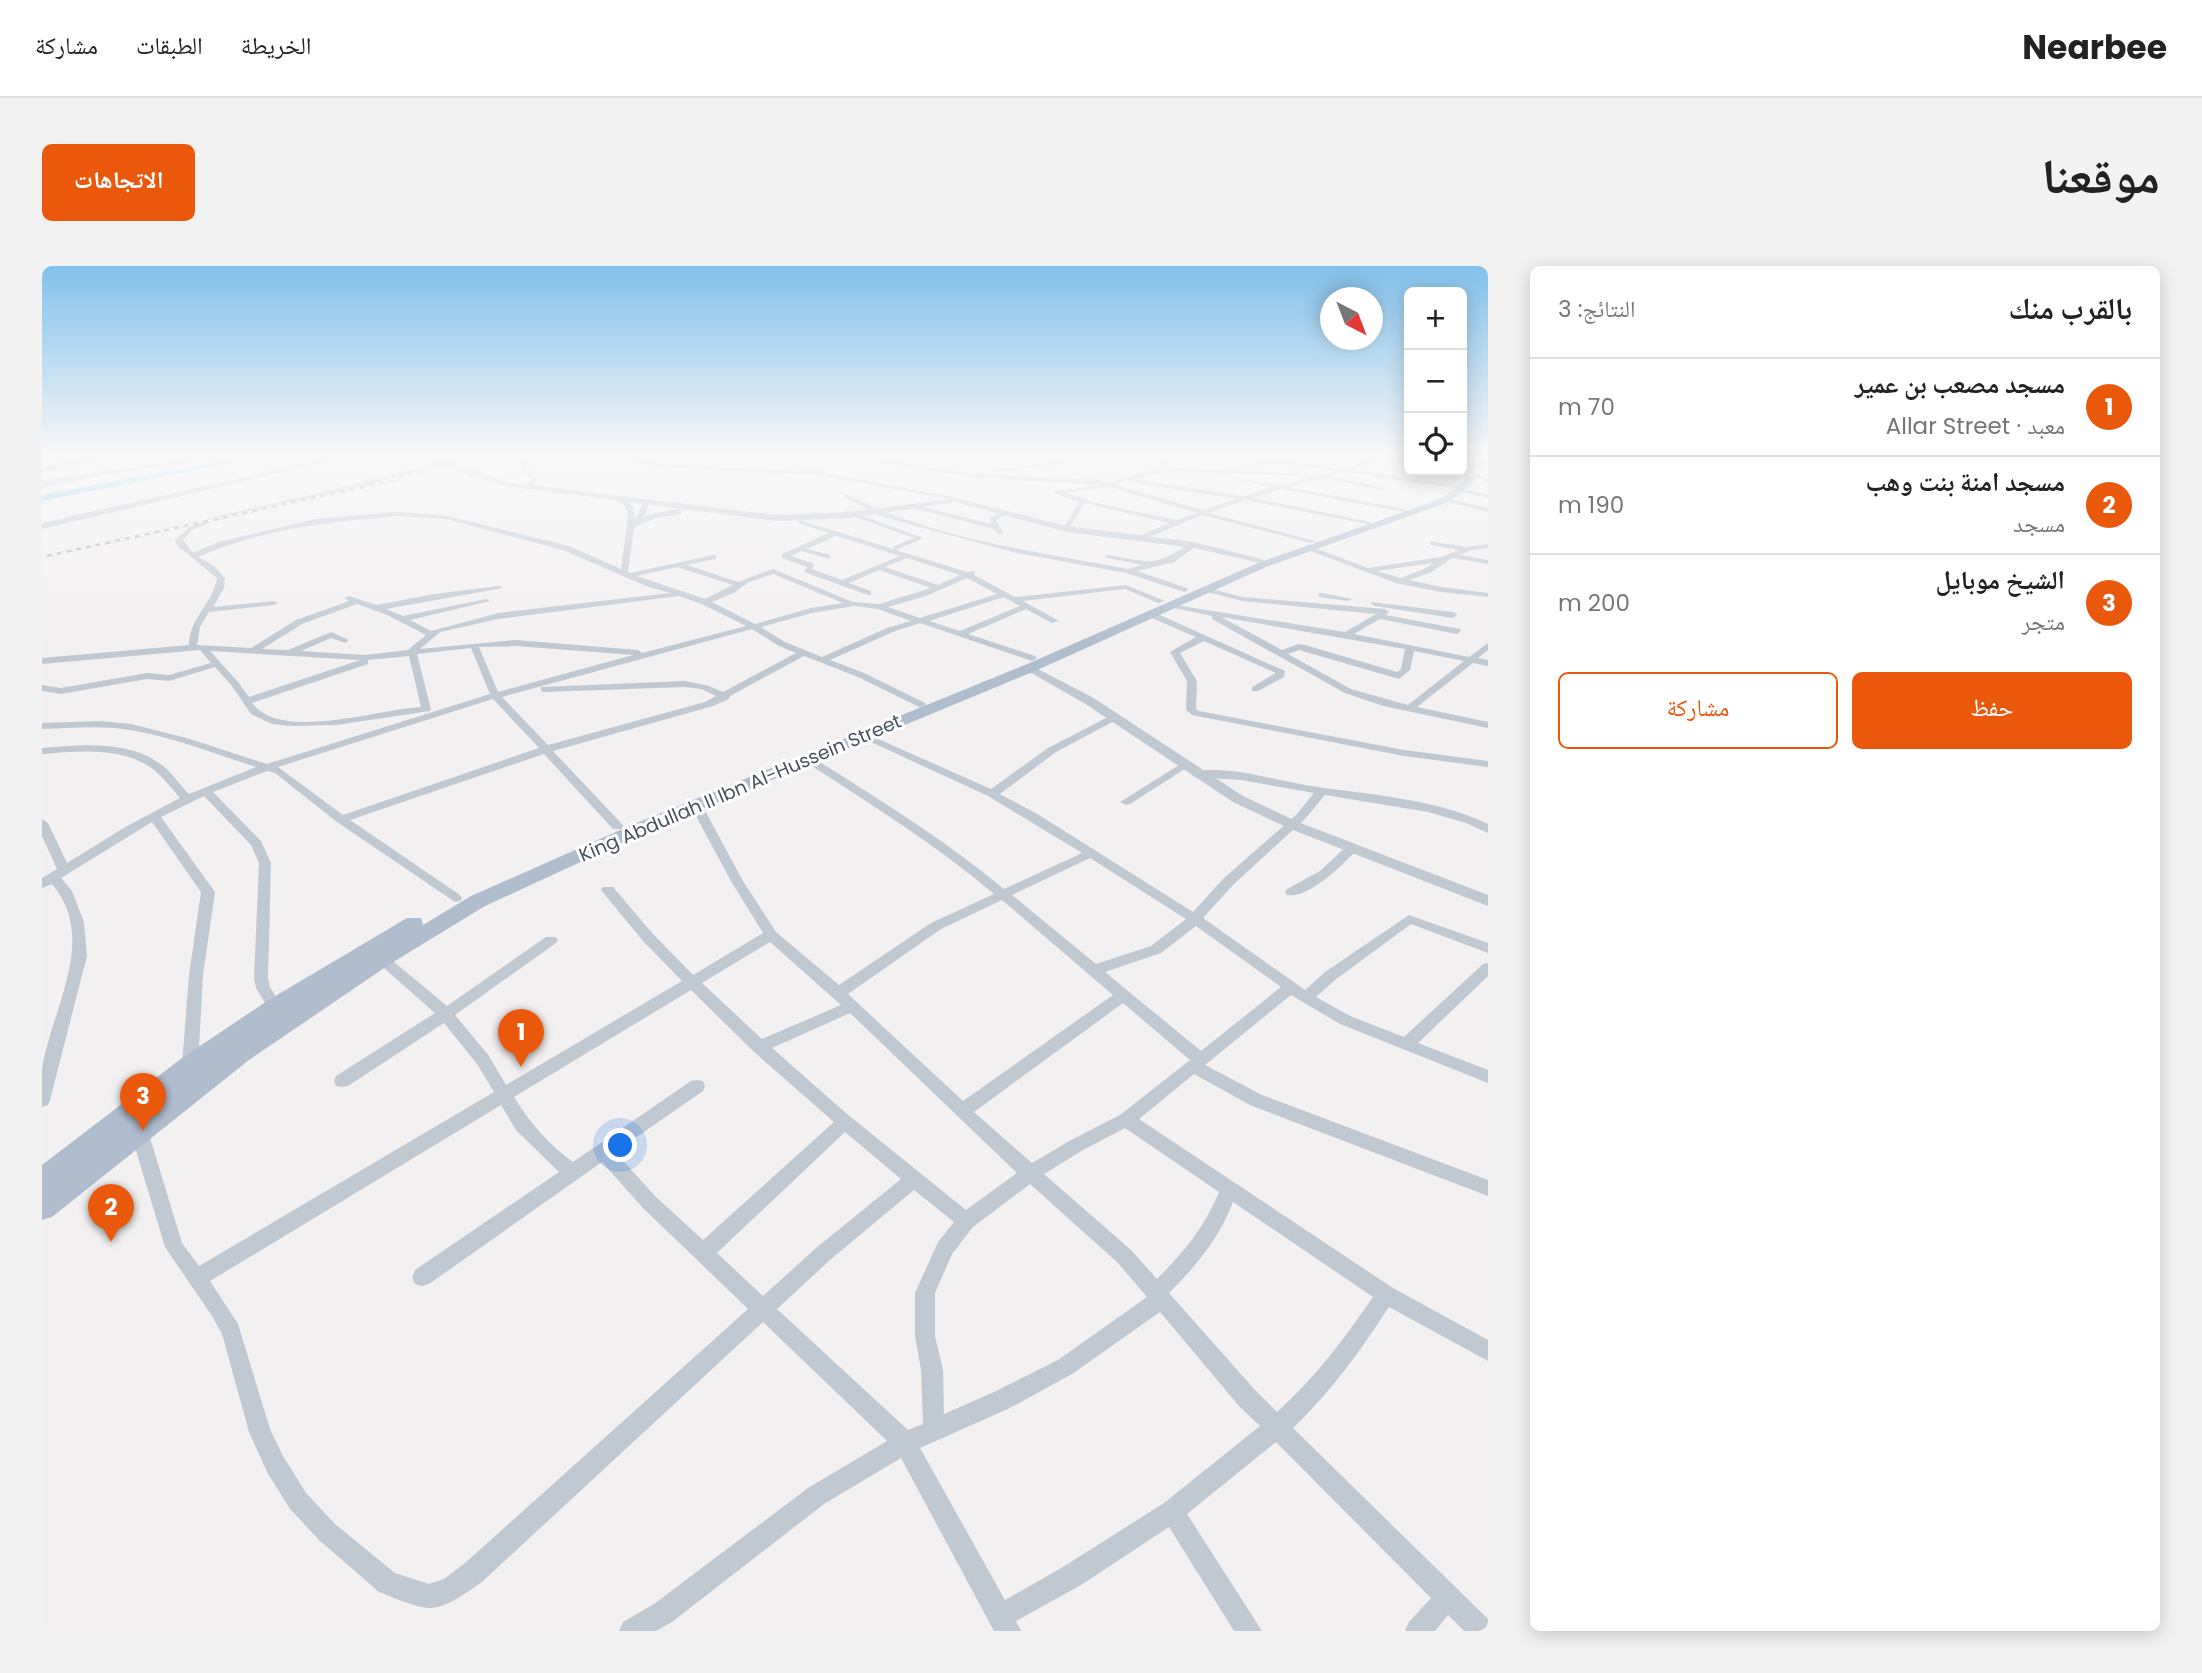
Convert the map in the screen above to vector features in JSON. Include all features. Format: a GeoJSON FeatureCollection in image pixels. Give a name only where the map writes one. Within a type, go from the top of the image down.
{"type":"FeatureCollection","features":[{"type":"Feature","properties":{"kind":"main road","name":"King Abdullah II Ibn Al-Hussein Street"},"geometry":{"type":"LineString","coordinates":[[751,778],[808,759],[863,736],[1165,603],[1386,518]]}},
{"type":"Feature","properties":{"kind":"main road","name":"King Abdullah II Ibn Al-Hussein Street"},"geometry":{"type":"LineString","coordinates":[[42,1180],[190,1065],[275,1007],[455,898],[617,826],[751,778],[921,705],[1150,614],[1184,590],[1260,559],[1310,545]]}},
{"type":"Feature","properties":{"kind":"main road","name":"King Abdullah II Ibn Al-Hussein Street"},"geometry":{"type":"LineString","coordinates":[[42,1208],[241,1054],[382,959],[478,901],[577,855],[696,805],[718,791]]}},
{"type":"Feature","properties":{"kind":"street"},"geometry":{"type":"LineString","coordinates":[[42,525],[75,518]]}},
{"type":"Feature","properties":{"kind":"street"},"geometry":{"type":"LineString","coordinates":[[223,518],[201,523],[179,540],[183,549],[214,569],[221,578],[221,584],[193,627],[198,647],[261,717],[286,723],[343,720],[446,708]]}},
{"type":"Feature","properties":{"kind":"street"},"geometry":{"type":"LineString","coordinates":[[193,556],[221,544],[316,521],[362,518]]}},
{"type":"Feature","properties":{"kind":"street"},"geometry":{"type":"LineString","coordinates":[[450,518],[556,545],[705,602],[802,653],[884,685],[921,705]]}},
{"type":"Feature","properties":{"kind":"street"},"geometry":{"type":"LineString","coordinates":[[627,574],[632,518]]}},
{"type":"Feature","properties":{"kind":"street"},"geometry":{"type":"LineString","coordinates":[[633,526],[640,518]]}},
{"type":"Feature","properties":{"kind":"street"},"geometry":{"type":"LineString","coordinates":[[633,526],[657,518]]}},
{"type":"Feature","properties":{"kind":"street"},"geometry":{"type":"LineString","coordinates":[[799,518],[836,533],[970,574],[1022,601]]}},
{"type":"Feature","properties":{"kind":"street"},"geometry":{"type":"LineString","coordinates":[[800,518],[970,574],[1055,621]]}},
{"type":"Feature","properties":{"kind":"street"},"geometry":{"type":"LineString","coordinates":[[862,518],[920,538],[897,548]]}},
{"type":"Feature","properties":{"kind":"street"},"geometry":{"type":"LineString","coordinates":[[901,518],[1004,547],[1128,571],[1184,590]]}},
{"type":"Feature","properties":{"kind":"street"},"geometry":{"type":"LineString","coordinates":[[957,518],[997,528]]}},
{"type":"Feature","properties":{"kind":"street"},"geometry":{"type":"LineString","coordinates":[[995,518],[992,519],[1004,547]]}},
{"type":"Feature","properties":{"kind":"street"},"geometry":{"type":"LineString","coordinates":[[1023,518],[1066,529],[1194,545],[1260,559]]}},
{"type":"Feature","properties":{"kind":"street"},"geometry":{"type":"LineString","coordinates":[[1066,529],[1073,518]]}},
{"type":"Feature","properties":{"kind":"street"},"geometry":{"type":"LineString","coordinates":[[1157,518],[1176,522]]}},
{"type":"Feature","properties":{"kind":"street"},"geometry":{"type":"LineString","coordinates":[[1138,540],[1189,518]]}},
{"type":"Feature","properties":{"kind":"street"},"geometry":{"type":"LineString","coordinates":[[1219,518],[1310,545],[1365,570],[1398,581],[1488,602]]}},
{"type":"Feature","properties":{"kind":"street"},"geometry":{"type":"LineString","coordinates":[[787,577],[812,566],[785,556],[836,533]]}},
{"type":"Feature","properties":{"kind":"street"},"geometry":{"type":"LineString","coordinates":[[1433,543],[1466,550]]}},
{"type":"Feature","properties":{"kind":"street"},"geometry":{"type":"LineString","coordinates":[[1128,571],[1177,558],[1194,545]]}},
{"type":"Feature","properties":{"kind":"street"},"geometry":{"type":"LineString","coordinates":[[1365,570],[1442,559],[1466,550],[1488,546]]}},
{"type":"Feature","properties":{"kind":"street"},"geometry":{"type":"LineString","coordinates":[[801,549],[827,558]]}},
{"type":"Feature","properties":{"kind":"street"},"geometry":{"type":"LineString","coordinates":[[842,583],[908,555]]}},
{"type":"Feature","properties":{"kind":"street"},"geometry":{"type":"LineString","coordinates":[[627,574],[713,556]]}},
{"type":"Feature","properties":{"kind":"street"},"geometry":{"type":"LineString","coordinates":[[1453,556],[1488,562]]}},
{"type":"Feature","properties":{"kind":"street"},"geometry":{"type":"LineString","coordinates":[[1108,557],[1152,565]]}},
{"type":"Feature","properties":{"kind":"street"},"geometry":{"type":"LineString","coordinates":[[1398,581],[1427,571],[1442,559]]}},
{"type":"Feature","properties":{"kind":"street"},"geometry":{"type":"LineString","coordinates":[[676,565],[740,585]]}},
{"type":"Feature","properties":{"kind":"street"},"geometry":{"type":"LineString","coordinates":[[880,568],[939,588]]}},
{"type":"Feature","properties":{"kind":"street"},"geometry":{"type":"LineString","coordinates":[[807,570],[868,593]]}},
{"type":"Feature","properties":{"kind":"street"},"geometry":{"type":"LineString","coordinates":[[705,602],[768,571],[854,604],[878,607],[958,635],[1031,663],[1238,799],[1293,825],[1488,901]]}},
{"type":"Feature","properties":{"kind":"street"},"geometry":{"type":"LineString","coordinates":[[878,607],[939,588],[970,574]]}},
{"type":"Feature","properties":{"kind":"street"},"geometry":{"type":"LineString","coordinates":[[958,635],[1022,601],[1126,587],[1165,603],[1206,612],[1346,635],[1488,663]]}},
{"type":"Feature","properties":{"kind":"street"},"geometry":{"type":"LineString","coordinates":[[377,608],[434,596],[499,588]]}},
{"type":"Feature","properties":{"kind":"street"},"geometry":{"type":"LineString","coordinates":[[1206,589],[1242,599],[1385,612],[1453,615]]}},
{"type":"Feature","properties":{"kind":"street"},"geometry":{"type":"LineString","coordinates":[[479,591],[498,616]]}},
{"type":"Feature","properties":{"kind":"street"},"geometry":{"type":"LineString","coordinates":[[412,652],[431,634],[498,616],[680,594]]}},
{"type":"Feature","properties":{"kind":"street"},"geometry":{"type":"LineString","coordinates":[[822,660],[875,636],[1005,594]]}},
{"type":"Feature","properties":{"kind":"street"},"geometry":{"type":"LineString","coordinates":[[1460,594],[1488,595]]}},
{"type":"Feature","properties":{"kind":"street"},"geometry":{"type":"LineString","coordinates":[[1322,595],[1457,632]]}},
{"type":"Feature","properties":{"kind":"street"},"geometry":{"type":"LineString","coordinates":[[345,596],[403,619],[431,634]]}},
{"type":"Feature","properties":{"kind":"street"},"geometry":{"type":"LineString","coordinates":[[254,650],[299,622],[356,601]]}},
{"type":"Feature","properties":{"kind":"street"},"geometry":{"type":"LineString","coordinates":[[403,619],[486,601]]}},
{"type":"Feature","properties":{"kind":"street"},"geometry":{"type":"LineString","coordinates":[[206,610],[274,603]]}},
{"type":"Feature","properties":{"kind":"street"},"geometry":{"type":"LineString","coordinates":[[53,877],[187,799],[265,768],[446,708],[811,611],[854,604]]}},
{"type":"Feature","properties":{"kind":"street"},"geometry":{"type":"LineString","coordinates":[[1206,612],[1348,691],[1409,709],[1488,724]]}},
{"type":"Feature","properties":{"kind":"street"},"geometry":{"type":"LineString","coordinates":[[1346,635],[1385,612]]}},
{"type":"Feature","properties":{"kind":"street"},"geometry":{"type":"LineString","coordinates":[[1150,614],[1280,671],[1281,675],[1255,689]]}},
{"type":"Feature","properties":{"kind":"street"},"geometry":{"type":"LineString","coordinates":[[288,654],[331,635],[345,640]]}},
{"type":"Feature","properties":{"kind":"street"},"geometry":{"type":"LineString","coordinates":[[1202,638],[1182,646],[1175,653],[1190,674],[1190,706],[1196,713],[1391,751],[1488,764]]}},
{"type":"Feature","properties":{"kind":"street"},"geometry":{"type":"LineString","coordinates":[[42,661],[198,647],[354,659],[474,645],[539,643],[646,654]]}},
{"type":"Feature","properties":{"kind":"street"},"geometry":{"type":"LineString","coordinates":[[474,645],[495,695],[617,826]]}},
{"type":"Feature","properties":{"kind":"street"},"geometry":{"type":"LineString","coordinates":[[1409,709],[1452,677],[1468,659],[1488,646]]}},
{"type":"Feature","properties":{"kind":"street"},"geometry":{"type":"LineString","coordinates":[[1281,654],[1298,647],[1305,648],[1399,676],[1408,661],[1410,647]]}},
{"type":"Feature","properties":{"kind":"street"},"geometry":{"type":"LineString","coordinates":[[412,652],[426,709]]}},
{"type":"Feature","properties":{"kind":"street"},"geometry":{"type":"LineString","coordinates":[[341,818],[547,749],[691,710],[726,697],[802,653]]}},
{"type":"Feature","properties":{"kind":"street"},"geometry":{"type":"LineString","coordinates":[[247,701],[383,656]]}},
{"type":"Feature","properties":{"kind":"street"},"geometry":{"type":"LineString","coordinates":[[42,688],[61,691],[147,676],[169,678],[216,664]]}},
{"type":"Feature","properties":{"kind":"street"},"geometry":{"type":"LineString","coordinates":[[517,690],[685,684],[703,687],[726,697]]}},
{"type":"Feature","properties":{"kind":"street"},"geometry":{"type":"LineString","coordinates":[[992,794],[1052,750],[1114,717]]}},
{"type":"Feature","properties":{"kind":"street"},"geometry":{"type":"LineString","coordinates":[[42,726],[91,723],[131,727],[186,741],[289,776],[341,818],[455,898]]}},
{"type":"Feature","properties":{"kind":"street"},"geometry":{"type":"LineString","coordinates":[[863,736],[992,794],[1194,918],[1298,992],[1345,1020],[1488,1077]]}},
{"type":"Feature","properties":{"kind":"street"},"geometry":{"type":"LineString","coordinates":[[42,751],[108,751],[144,759],[154,764],[187,799]]}},
{"type":"Feature","properties":{"kind":"street"},"geometry":{"type":"LineString","coordinates":[[808,759],[927,835],[1093,970],[1197,1063],[1256,1101],[1488,1188]]}},
{"type":"Feature","properties":{"kind":"street"},"geometry":{"type":"LineString","coordinates":[[1126,802],[1190,769],[1234,774],[1432,811],[1461,818],[1488,830]]}},
{"type":"Feature","properties":{"kind":"street"},"geometry":{"type":"LineString","coordinates":[[206,791],[257,844],[262,853],[261,978],[263,988],[275,1007]]}},
{"type":"Feature","properties":{"kind":"street"},"geometry":{"type":"LineString","coordinates":[[1093,970],[1139,957],[1163,946],[1242,869],[1293,825],[1321,792]]}},
{"type":"Feature","properties":{"kind":"street"},"geometry":{"type":"LineString","coordinates":[[696,805],[737,881],[771,935],[845,999],[962,1111],[1125,1256],[1221,1371],[1482,1631]]}},
{"type":"Feature","properties":{"kind":"street"},"geometry":{"type":"LineString","coordinates":[[154,816],[208,892],[196,975],[190,1065]]}},
{"type":"Feature","properties":{"kind":"street"},"geometry":{"type":"LineString","coordinates":[[42,823],[53,877],[65,891],[78,922],[80,956],[42,1100]]}},
{"type":"Feature","properties":{"kind":"street"},"geometry":{"type":"LineString","coordinates":[[1292,892],[1325,874],[1353,848]]}},
{"type":"Feature","properties":{"kind":"street"},"geometry":{"type":"LineString","coordinates":[[759,1047],[845,999],[925,933],[1091,853]]}},
{"type":"Feature","properties":{"kind":"street"},"geometry":{"type":"LineString","coordinates":[[608,890],[630,918],[691,982],[759,1047],[966,1221]]}},
{"type":"Feature","properties":{"kind":"street"},"geometry":{"type":"LineString","coordinates":[[934,1429],[932,1370],[925,1336],[925,1293],[946,1248],[966,1221],[1031,1173],[1077,1144],[1126,1120],[1197,1063],[1298,992],[1330,976],[1409,919],[1488,948]]}},
{"type":"Feature","properties":{"kind":"street"},"geometry":{"type":"LineString","coordinates":[[197,1278],[771,935]]}},
{"type":"Feature","properties":{"kind":"street"},"geometry":{"type":"LineString","coordinates":[[342,1081],[446,1014],[551,940]]}},
{"type":"Feature","properties":{"kind":"street"},"geometry":{"type":"LineString","coordinates":[[382,959],[446,1014],[482,1060],[522,1125],[574,1173]]}},
{"type":"Feature","properties":{"kind":"street"},"geometry":{"type":"LineString","coordinates":[[1405,1045],[1488,968]]}},
{"type":"Feature","properties":{"kind":"street"},"geometry":{"type":"LineString","coordinates":[[962,1111],[1122,996]]}},
{"type":"Feature","properties":{"kind":"street"},"geometry":{"type":"LineString","coordinates":[[422,1277],[697,1086]]}},
{"type":"Feature","properties":{"kind":"street"},"geometry":{"type":"LineString","coordinates":[[1126,1120],[1386,1294],[1488,1351]]}},
{"type":"Feature","properties":{"kind":"street"},"geometry":{"type":"LineString","coordinates":[[703,1253],[845,1122]]}},
{"type":"Feature","properties":{"kind":"street"},"geometry":{"type":"LineString","coordinates":[[139,1132],[174,1247],[231,1331],[260,1432],[298,1501],[327,1532],[388,1583],[429,1596],[451,1589],[474,1572],[823,1254],[914,1179]]}},
{"type":"Feature","properties":{"kind":"street"},"geometry":{"type":"LineString","coordinates":[[604,1152],[649,1202],[905,1443],[1004,1623],[1172,1511],[1278,1426],[1313,1394],[1349,1350],[1386,1294]]}},
{"type":"Feature","properties":{"kind":"street"},"geometry":{"type":"LineString","coordinates":[[632,1631],[663,1613],[816,1496],[905,1443],[1002,1400],[1065,1367],[1159,1295],[1201,1246],[1217,1222],[1229,1190]]}},
{"type":"Feature","properties":{"kind":"street"},"geometry":{"type":"LineString","coordinates":[[1172,1511],[1249,1631]]}},
{"type":"Feature","properties":{"kind":"street"},"geometry":{"type":"LineString","coordinates":[[1418,1631],[1448,1597]]}},
{"type":"Feature","properties":{"kind":"railway"},"geometry":{"type":"LineString","coordinates":[[42,557],[222,518]]}},
{"type":"Feature","properties":{"kind":"place","name":"مسجد مصعب بن عمير"},"geometry":{"type":"Point","coordinates":[521,1067]}},
{"type":"Feature","properties":{"kind":"place","name":"الشيخ موبايل"},"geometry":{"type":"Point","coordinates":[143,1131]}},
{"type":"Feature","properties":{"kind":"place","name":"مسجد امنة بنت وهب"},"geometry":{"type":"Point","coordinates":[111,1242]}}]}
